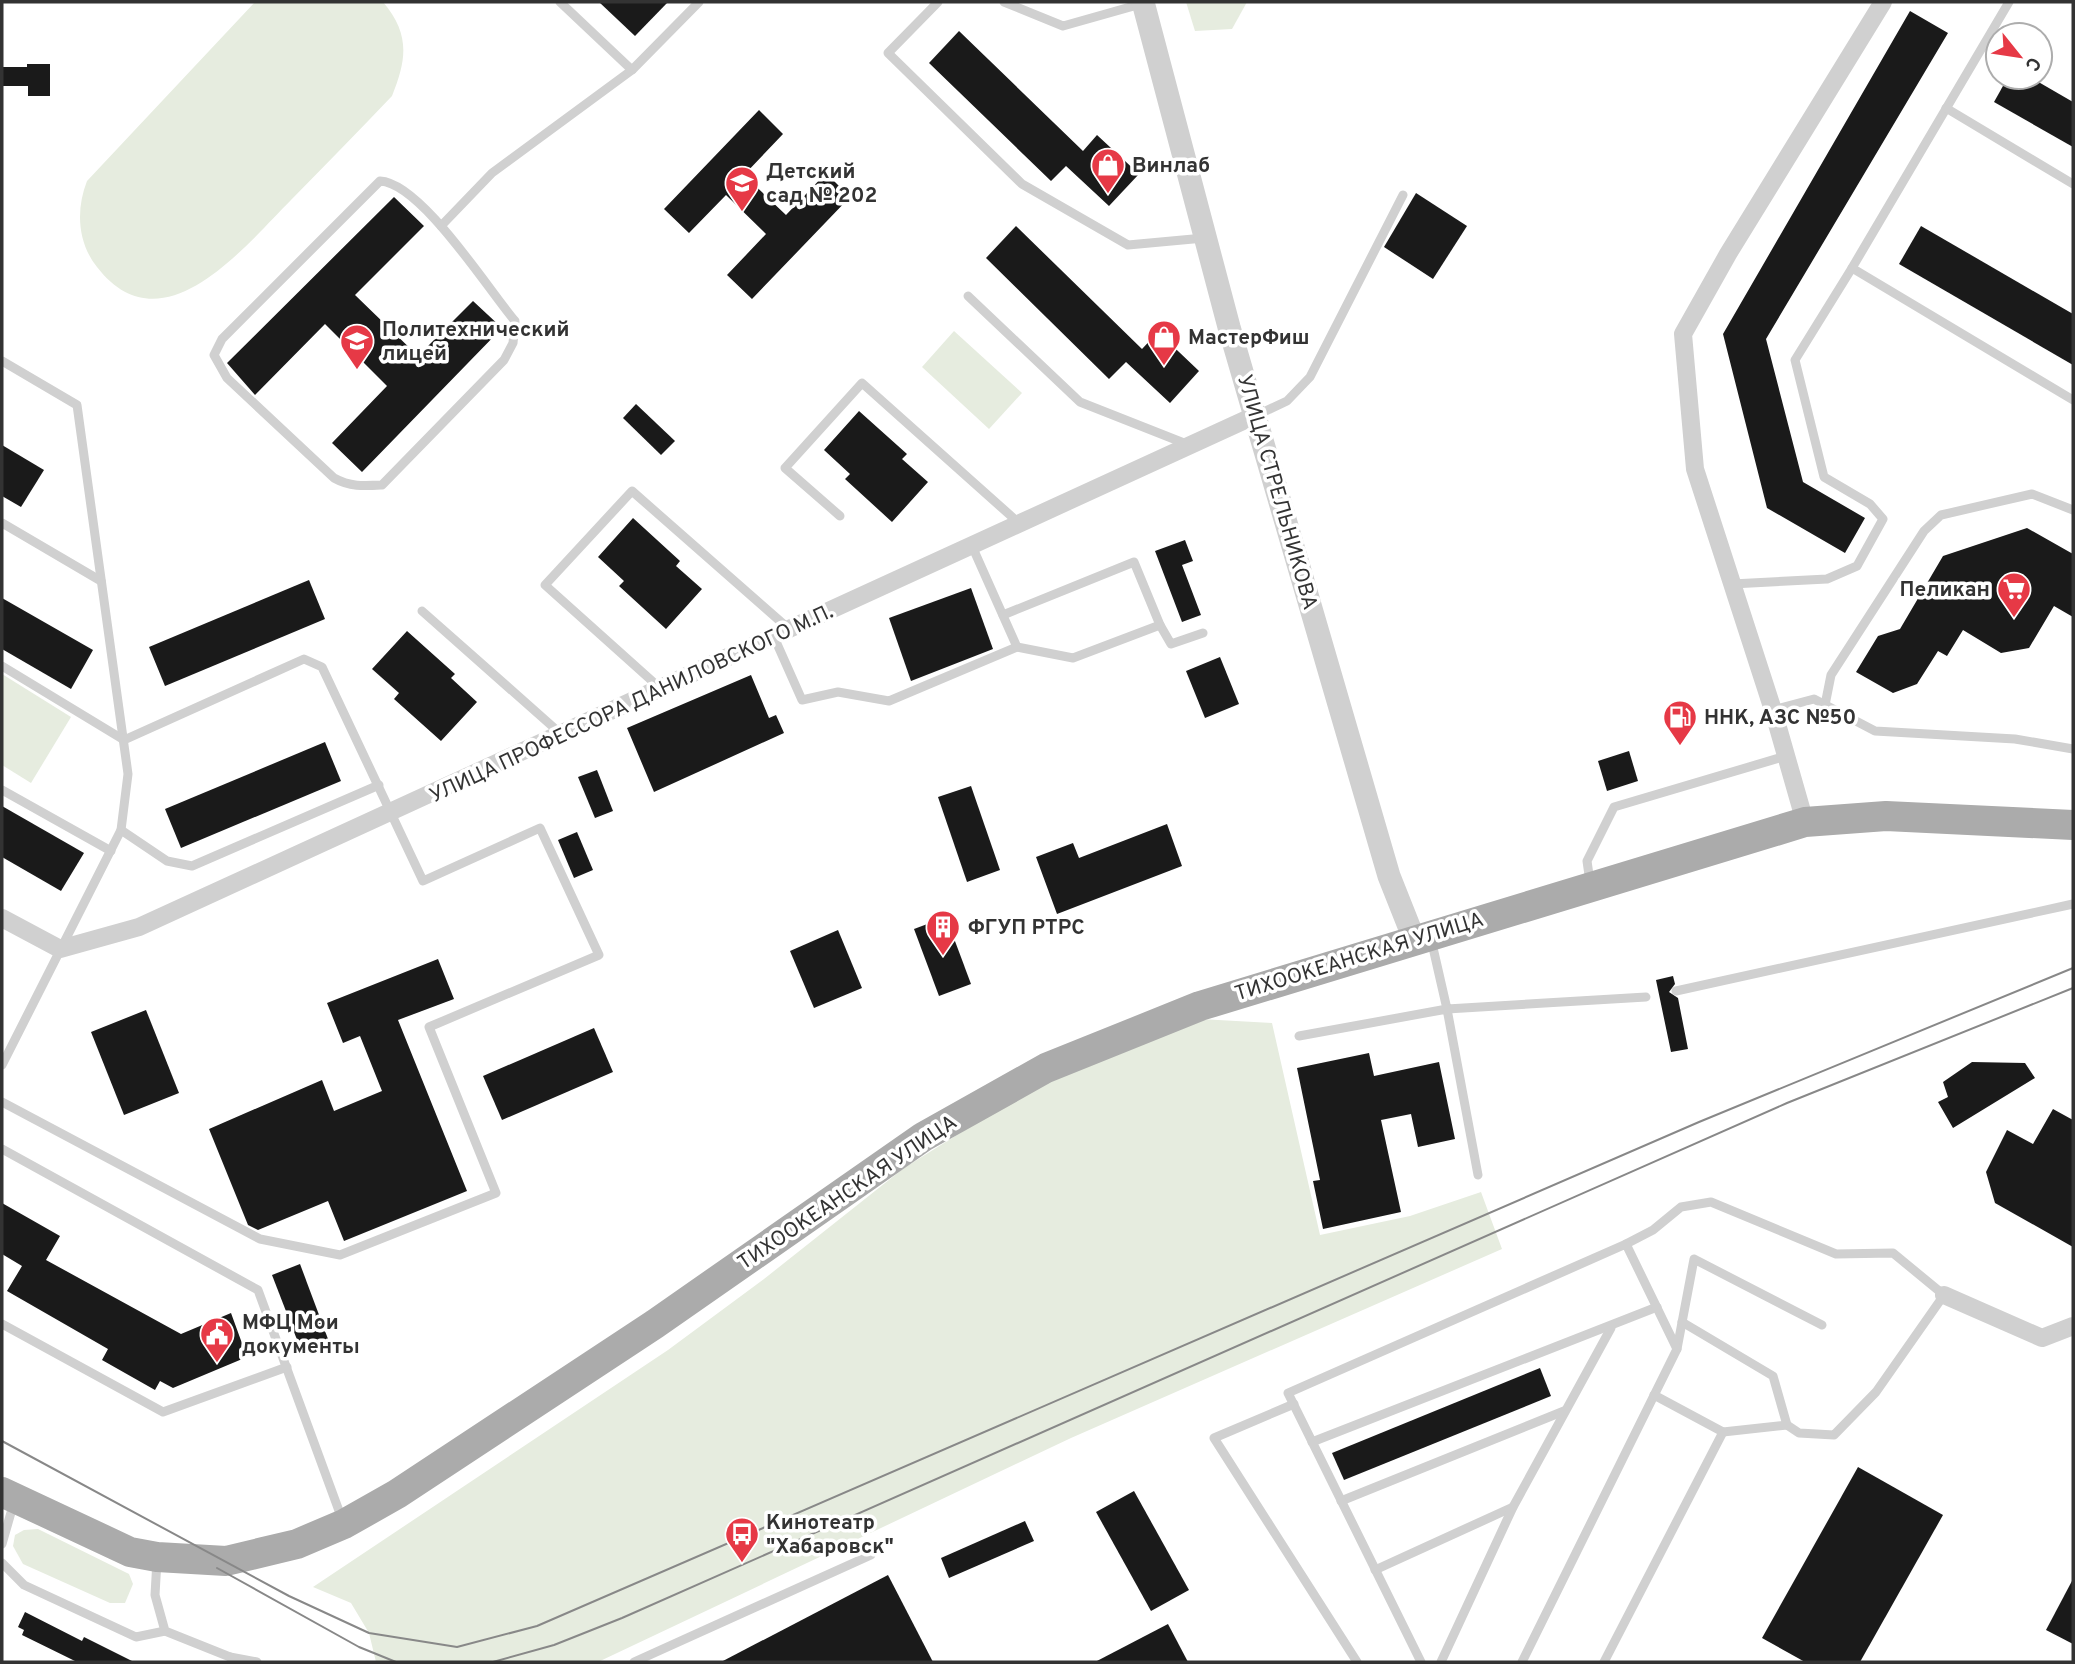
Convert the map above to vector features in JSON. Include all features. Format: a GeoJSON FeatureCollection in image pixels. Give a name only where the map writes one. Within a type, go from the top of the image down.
{"type":"FeatureCollection","features":[{"type":"Feature","properties":{"kind":"main road","name":"ТИХООКЕАНСКАЯ УЛИЦА"},"geometry":{"type":"LineString","coordinates":[[8,1496],[130,1552],[157,1557],[226,1561],[297,1544],[344,1524],[397,1494],[655,1324],[923,1137],[1046,1068],[1199,1006],[1422,936],[1805,822],[1886,816],[2073,825]]}},
{"type":"Feature","properties":{"kind":"street","name":"УЛИЦА СТРЕЛЬНИКОВА"},"geometry":{"type":"LineString","coordinates":[[1143,2],[1205,238],[1389,876],[1422,936]]}},
{"type":"Feature","properties":{"kind":"street"},"geometry":{"type":"LineString","coordinates":[[1805,822],[1773,710],[1695,469],[1683,334],[1728,254],[1883,2]]}},
{"type":"Feature","properties":{"kind":"street","name":"УЛИЦА ПРОФЕССОРА ДАНИЛОВСКОГО М.П."},"geometry":{"type":"LineString","coordinates":[[60,949],[139,927],[393,813],[1256,415]]}},
{"type":"Feature","properties":{"kind":"street"},"geometry":{"type":"LineString","coordinates":[[2,918],[60,949]]}},
{"type":"Feature","properties":{"kind":"street"},"geometry":{"type":"LineString","coordinates":[[1944,1296],[2042,1338],[2073,1326]]}},
{"type":"Feature","properties":{"kind":"lane"},"geometry":{"type":"LineString","coordinates":[[560,2],[632,70]]}},
{"type":"Feature","properties":{"kind":"lane"},"geometry":{"type":"LineString","coordinates":[[442,226],[492,173],[632,70],[699,2]]}},
{"type":"Feature","properties":{"kind":"lane"},"geometry":{"type":"LineString","coordinates":[[938,2],[888,53],[1022,184],[1128,245],[1205,238]]}},
{"type":"Feature","properties":{"kind":"lane"},"geometry":{"type":"LineString","coordinates":[[1004,2],[1063,26],[1143,2]]}},
{"type":"Feature","properties":{"kind":"lane"},"geometry":{"type":"LineString","coordinates":[[1732,583],[1827,579],[1857,566],[1883,519],[1870,504],[1824,477],[1795,360],[2009,2]]}},
{"type":"Feature","properties":{"kind":"lane"},"geometry":{"type":"LineString","coordinates":[[1946,108],[2073,184]]}},
{"type":"Feature","properties":{"kind":"lane"},"geometry":{"type":"LineString","coordinates":[[380,181],[394,182],[442,226],[515,321],[513,343],[504,360],[382,485],[346,485],[334,478],[227,378],[214,355],[222,339],[380,181]]}},
{"type":"Feature","properties":{"kind":"lane"},"geometry":{"type":"LineString","coordinates":[[1256,415],[1287,401],[1310,377],[1403,195]]}},
{"type":"Feature","properties":{"kind":"lane"},"geometry":{"type":"LineString","coordinates":[[1852,268],[2073,400]]}},
{"type":"Feature","properties":{"kind":"lane"},"geometry":{"type":"LineString","coordinates":[[968,296],[1080,402],[1190,446]]}},
{"type":"Feature","properties":{"kind":"lane"},"geometry":{"type":"LineString","coordinates":[[2,361],[77,405],[128,774],[121,830],[2,1065]]}},
{"type":"Feature","properties":{"kind":"lane"},"geometry":{"type":"LineString","coordinates":[[840,516],[785,468],[862,383],[1020,524]]}},
{"type":"Feature","properties":{"kind":"lane"},"geometry":{"type":"LineString","coordinates":[[661,689],[545,585],[632,491],[782,634],[802,700],[838,692],[889,701],[1017,647],[1073,658],[1160,625]]}},
{"type":"Feature","properties":{"kind":"lane"},"geometry":{"type":"LineString","coordinates":[[1825,705],[1831,675],[1924,531],[1941,515],[2032,494],[2073,510]]}},
{"type":"Feature","properties":{"kind":"lane"},"geometry":{"type":"LineString","coordinates":[[2,523],[100,581]]}},
{"type":"Feature","properties":{"kind":"lane"},"geometry":{"type":"LineString","coordinates":[[972,546],[1017,647]]}},
{"type":"Feature","properties":{"kind":"lane"},"geometry":{"type":"LineString","coordinates":[[1003,615],[1134,562],[1160,625],[1171,644],[1202,633]]}},
{"type":"Feature","properties":{"kind":"lane"},"geometry":{"type":"LineString","coordinates":[[422,611],[562,735]]}},
{"type":"Feature","properties":{"kind":"lane"},"geometry":{"type":"LineString","coordinates":[[2,1102],[260,1239],[340,1255],[496,1193],[429,1027],[599,955],[541,828],[423,881],[322,667],[304,659],[124,740]]}},
{"type":"Feature","properties":{"kind":"lane"},"geometry":{"type":"LineString","coordinates":[[2,666],[124,740]]}},
{"type":"Feature","properties":{"kind":"lane"},"geometry":{"type":"LineString","coordinates":[[1773,710],[1814,699],[1875,731],[2015,739],[2073,749]]}},
{"type":"Feature","properties":{"kind":"lane"},"geometry":{"type":"LineString","coordinates":[[1591,885],[1587,861],[1614,807],[1786,756]]}},
{"type":"Feature","properties":{"kind":"lane"},"geometry":{"type":"LineString","coordinates":[[121,830],[167,861],[192,866],[379,785]]}},
{"type":"Feature","properties":{"kind":"lane"},"geometry":{"type":"LineString","coordinates":[[2,790],[111,851]]}},
{"type":"Feature","properties":{"kind":"lane"},"geometry":{"type":"LineString","coordinates":[[1676,991],[2073,904]]}},
{"type":"Feature","properties":{"kind":"lane"},"geometry":{"type":"LineString","coordinates":[[1422,936],[1447,1009],[1478,1175]]}},
{"type":"Feature","properties":{"kind":"lane"},"geometry":{"type":"LineString","coordinates":[[1298,1036],[1447,1009],[1646,997]]}},
{"type":"Feature","properties":{"kind":"lane"},"geometry":{"type":"LineString","coordinates":[[2,1149],[258,1290],[344,1524]]}},
{"type":"Feature","properties":{"kind":"lane"},"geometry":{"type":"LineString","coordinates":[[1421,1662],[1288,1393],[1626,1244],[1653,1230],[1681,1207],[1711,1202],[1836,1254],[1893,1253],[1944,1296],[1876,1392],[1833,1435],[1799,1433],[1787,1425],[1723,1432],[1654,1395]]}},
{"type":"Feature","properties":{"kind":"lane"},"geometry":{"type":"LineString","coordinates":[[1626,1244],[1677,1349]]}},
{"type":"Feature","properties":{"kind":"lane"},"geometry":{"type":"LineString","coordinates":[[1522,1662],[1677,1349],[1694,1259],[1822,1325]]}},
{"type":"Feature","properties":{"kind":"lane"},"geometry":{"type":"LineString","coordinates":[[1312,1442],[1611,1328],[1657,1307]]}},
{"type":"Feature","properties":{"kind":"lane"},"geometry":{"type":"LineString","coordinates":[[1682,1322],[1773,1376],[1787,1425]]}},
{"type":"Feature","properties":{"kind":"lane"},"geometry":{"type":"LineString","coordinates":[[2,1324],[163,1412],[287,1367]]}},
{"type":"Feature","properties":{"kind":"lane"},"geometry":{"type":"LineString","coordinates":[[1441,1662],[1513,1507],[1611,1328]]}},
{"type":"Feature","properties":{"kind":"lane"},"geometry":{"type":"LineString","coordinates":[[1294,1404],[1214,1438],[1357,1662]]}},
{"type":"Feature","properties":{"kind":"lane"},"geometry":{"type":"LineString","coordinates":[[1341,1501],[1564,1411]]}},
{"type":"Feature","properties":{"kind":"lane"},"geometry":{"type":"LineString","coordinates":[[1604,1662],[1723,1432]]}},
{"type":"Feature","properties":{"kind":"lane"},"geometry":{"type":"LineString","coordinates":[[2,1544],[8,1496]]}},
{"type":"Feature","properties":{"kind":"lane"},"geometry":{"type":"LineString","coordinates":[[1375,1570],[1513,1507]]}},
{"type":"Feature","properties":{"kind":"lane"},"geometry":{"type":"LineString","coordinates":[[634,1662],[871,1555]]}},
{"type":"Feature","properties":{"kind":"lane"},"geometry":{"type":"LineString","coordinates":[[157,1557],[155,1595],[165,1631]]}},
{"type":"Feature","properties":{"kind":"lane"},"geometry":{"type":"LineString","coordinates":[[2,1563],[24,1585],[136,1637],[165,1631],[232,1660],[257,1662]]}},
{"type":"Feature","properties":{"kind":"shaded area"},"geometry":{"type":"Polygon","coordinates":[[[255,2],[383,2],[402,36],[401,70],[392,96],[250,242],[201,283],[175,295],[148,299],[122,290],[97,267],[85,247],[80,214],[87,181],[255,2]]]}},
{"type":"Feature","properties":{"kind":"shaded area"},"geometry":{"type":"Polygon","coordinates":[[[1186,2],[1247,2],[1232,29],[1195,31],[1186,2]]]}},
{"type":"Feature","properties":{"kind":"shaded area"},"geometry":{"type":"Polygon","coordinates":[[[954,331],[1022,393],[989,429],[922,367],[954,331]]]}},
{"type":"Feature","properties":{"kind":"shaded area"},"geometry":{"type":"Polygon","coordinates":[[[2,674],[71,717],[31,783],[2,765],[2,674]]]}},
{"type":"Feature","properties":{"kind":"shaded area"},"geometry":{"type":"Polygon","coordinates":[[[1200,1019],[1272,1023],[1320,1235],[1410,1216],[1481,1192],[1502,1249],[1071,1438],[598,1662],[376,1662],[369,1633],[351,1603],[313,1587],[668,1350],[764,1279],[904,1168],[1013,1100],[1116,1049],[1200,1019]]]}},
{"type":"Feature","properties":{"kind":"shaded area"},"geometry":{"type":"Polygon","coordinates":[[[38,1529],[129,1574],[133,1584],[125,1603],[110,1603],[23,1564],[13,1546],[15,1535],[24,1530],[38,1529]]]}},
{"type":"Feature","properties":{"kind":"building"},"geometry":{"type":"Polygon","coordinates":[[[599,2],[668,2],[635,36],[599,2]]]}},
{"type":"Feature","properties":{"kind":"building"},"geometry":{"type":"Polygon","coordinates":[[[1910,11],[1948,33],[1766,339],[1803,482],[1865,518],[1845,553],[1767,508],[1723,334],[1910,11]]]}},
{"type":"Feature","properties":{"kind":"building"},"geometry":{"type":"Polygon","coordinates":[[[959,31],[1083,151],[1097,135],[1139,174],[1109,206],[1066,166],[1051,181],[929,63],[959,31]]]}},
{"type":"Feature","properties":{"kind":"building"},"geometry":{"type":"Polygon","coordinates":[[[27,64],[50,64],[50,96],[28,96],[28,86],[2,86],[2,67],[27,67],[27,64]]]}},
{"type":"Feature","properties":{"kind":"building"},"geometry":{"type":"Polygon","coordinates":[[[2000,91],[2054,91],[2073,102],[2073,147],[1994,102],[2000,91]]]}},
{"type":"Feature","properties":{"kind":"building"},"geometry":{"type":"Polygon","coordinates":[[[759,110],[783,134],[744,175],[786,215],[826,173],[850,197],[752,299],[727,275],[766,234],[726,195],[689,233],[664,209],[759,110]]]}},
{"type":"Feature","properties":{"kind":"building"},"geometry":{"type":"Polygon","coordinates":[[[1416,193],[1467,226],[1433,279],[1384,247],[1416,193]]]}},
{"type":"Feature","properties":{"kind":"building","name":"Политехнический лицей"},"geometry":{"type":"Polygon","coordinates":[[[394,197],[424,226],[355,295],[418,356],[473,301],[502,328],[362,472],[332,443],[387,386],[325,324],[255,395],[227,363],[394,197]]]}},
{"type":"Feature","properties":{"kind":"building"},"geometry":{"type":"Polygon","coordinates":[[[1016,226],[1142,349],[1158,332],[1199,371],[1170,403],[1126,362],[1109,379],[986,258],[1016,226]]]}},
{"type":"Feature","properties":{"kind":"building"},"geometry":{"type":"Polygon","coordinates":[[[1921,226],[2073,314],[2073,365],[1899,264],[1921,226]]]}},
{"type":"Feature","properties":{"kind":"building"},"geometry":{"type":"Polygon","coordinates":[[[636,404],[675,441],[661,455],[623,418],[636,404]]]}},
{"type":"Feature","properties":{"kind":"building"},"geometry":{"type":"Polygon","coordinates":[[[859,411],[907,454],[902,459],[928,482],[892,522],[845,479],[850,474],[824,450],[859,411]]]}},
{"type":"Feature","properties":{"kind":"building"},"geometry":{"type":"Polygon","coordinates":[[[2,445],[44,470],[21,507],[2,496],[2,445]]]}},
{"type":"Feature","properties":{"kind":"building"},"geometry":{"type":"Polygon","coordinates":[[[633,518],[680,561],[676,566],[702,589],[666,629],[619,586],[624,581],[598,557],[633,518]]]}},
{"type":"Feature","properties":{"kind":"building"},"geometry":{"type":"Polygon","coordinates":[[[2027,528],[2073,554],[2073,617],[2054,606],[2029,648],[2001,653],[1963,630],[1947,656],[1938,651],[1917,684],[1893,693],[1856,672],[1878,636],[1900,629],[1943,556],[2027,528]]]}},
{"type":"Feature","properties":{"kind":"building"},"geometry":{"type":"Polygon","coordinates":[[[1185,540],[1193,561],[1182,565],[1201,615],[1182,622],[1155,551],[1185,540]]]}},
{"type":"Feature","properties":{"kind":"building"},"geometry":{"type":"Polygon","coordinates":[[[309,580],[325,619],[165,686],[149,647],[309,580]]]}},
{"type":"Feature","properties":{"kind":"building"},"geometry":{"type":"Polygon","coordinates":[[[971,588],[993,649],[911,681],[889,618],[971,588]]]}},
{"type":"Feature","properties":{"kind":"building"},"geometry":{"type":"Polygon","coordinates":[[[2,598],[93,650],[71,689],[2,649],[2,598]]]}},
{"type":"Feature","properties":{"kind":"building"},"geometry":{"type":"Polygon","coordinates":[[[407,631],[455,674],[451,678],[477,702],[441,741],[394,699],[399,693],[372,669],[407,631]]]}},
{"type":"Feature","properties":{"kind":"building"},"geometry":{"type":"Polygon","coordinates":[[[1220,657],[1239,704],[1205,718],[1186,671],[1220,657]]]}},
{"type":"Feature","properties":{"kind":"building"},"geometry":{"type":"Polygon","coordinates":[[[751,675],[769,718],[776,715],[784,733],[654,792],[627,728],[751,675]]]}},
{"type":"Feature","properties":{"kind":"building"},"geometry":{"type":"Polygon","coordinates":[[[325,742],[341,781],[181,848],[165,809],[325,742]]]}},
{"type":"Feature","properties":{"kind":"building"},"geometry":{"type":"Polygon","coordinates":[[[1629,751],[1638,781],[1607,791],[1598,761],[1629,751]]]}},
{"type":"Feature","properties":{"kind":"building"},"geometry":{"type":"Polygon","coordinates":[[[597,770],[613,811],[595,818],[578,777],[597,770]]]}},
{"type":"Feature","properties":{"kind":"building"},"geometry":{"type":"Polygon","coordinates":[[[971,786],[1000,870],[967,882],[938,797],[971,786]]]}},
{"type":"Feature","properties":{"kind":"building"},"geometry":{"type":"Polygon","coordinates":[[[2,806],[84,853],[61,891],[2,857],[2,806]]]}},
{"type":"Feature","properties":{"kind":"building"},"geometry":{"type":"Polygon","coordinates":[[[1167,824],[1182,866],[1057,914],[1036,857],[1073,843],[1079,858],[1167,824]]]}},
{"type":"Feature","properties":{"kind":"building"},"geometry":{"type":"Polygon","coordinates":[[[577,832],[593,870],[574,878],[558,840],[577,832]]]}},
{"type":"Feature","properties":{"kind":"building","name":"ФГУП РТРС"},"geometry":{"type":"Polygon","coordinates":[[[946,917],[971,984],[939,996],[914,929],[946,917]]]}},
{"type":"Feature","properties":{"kind":"building"},"geometry":{"type":"Polygon","coordinates":[[[838,930],[862,988],[814,1008],[790,951],[838,930]]]}},
{"type":"Feature","properties":{"kind":"building"},"geometry":{"type":"Polygon","coordinates":[[[438,959],[454,999],[398,1020],[467,1191],[344,1241],[328,1201],[258,1230],[248,1225],[209,1129],[322,1080],[334,1111],[382,1091],[360,1036],[343,1043],[327,1003],[438,959]]]}},
{"type":"Feature","properties":{"kind":"building"},"geometry":{"type":"Polygon","coordinates":[[[1673,976],[1675,984],[1669,992],[1678,998],[1688,1049],[1671,1052],[1656,980],[1673,976]]]}},
{"type":"Feature","properties":{"kind":"building"},"geometry":{"type":"Polygon","coordinates":[[[146,1010],[179,1093],[124,1115],[91,1032],[146,1010]]]}},
{"type":"Feature","properties":{"kind":"building"},"geometry":{"type":"Polygon","coordinates":[[[594,1028],[613,1072],[502,1120],[483,1076],[594,1028]]]}},
{"type":"Feature","properties":{"kind":"building"},"geometry":{"type":"Polygon","coordinates":[[[1369,1053],[1374,1076],[1439,1062],[1455,1139],[1418,1147],[1411,1114],[1381,1120],[1401,1212],[1323,1229],[1313,1181],[1320,1180],[1297,1068],[1369,1053]]]}},
{"type":"Feature","properties":{"kind":"building"},"geometry":{"type":"Polygon","coordinates":[[[1972,1062],[2025,1063],[2035,1078],[1953,1128],[1938,1102],[1948,1097],[1943,1082],[1972,1062]]]}},
{"type":"Feature","properties":{"kind":"building"},"geometry":{"type":"Polygon","coordinates":[[[2053,1109],[2073,1120],[2073,1247],[1995,1203],[1986,1172],[2007,1130],[2033,1144],[2053,1109]]]}},
{"type":"Feature","properties":{"kind":"building"},"geometry":{"type":"Polygon","coordinates":[[[2,1203],[60,1236],[46,1260],[181,1334],[231,1313],[247,1357],[173,1388],[160,1381],[155,1390],[102,1360],[108,1349],[7,1291],[22,1266],[2,1254],[2,1203]]]}},
{"type":"Feature","properties":{"kind":"building"},"geometry":{"type":"Polygon","coordinates":[[[300,1264],[328,1339],[301,1350],[272,1275],[300,1264]]]}},
{"type":"Feature","properties":{"kind":"building"},"geometry":{"type":"Polygon","coordinates":[[[1540,1368],[1551,1396],[1344,1480],[1332,1453],[1540,1368]]]}},
{"type":"Feature","properties":{"kind":"building"},"geometry":{"type":"Polygon","coordinates":[[[1858,1467],[1943,1515],[1860,1662],[1805,1662],[1762,1638],[1858,1467]]]}},
{"type":"Feature","properties":{"kind":"building"},"geometry":{"type":"Polygon","coordinates":[[[1134,1491],[1189,1590],[1151,1611],[1096,1512],[1134,1491]]]}},
{"type":"Feature","properties":{"kind":"building"},"geometry":{"type":"Polygon","coordinates":[[[1025,1521],[1034,1541],[949,1578],[941,1558],[1025,1521]]]}},
{"type":"Feature","properties":{"kind":"building"},"geometry":{"type":"Polygon","coordinates":[[[888,1575],[933,1662],[721,1662],[888,1575]]]}},
{"type":"Feature","properties":{"kind":"building"},"geometry":{"type":"Polygon","coordinates":[[[2073,1579],[2073,1644],[2046,1630],[2073,1579]]]}},
{"type":"Feature","properties":{"kind":"building"},"geometry":{"type":"Polygon","coordinates":[[[25,1612],[82,1641],[84,1637],[134,1662],[77,1662],[22,1635],[24,1630],[18,1627],[25,1612]]]}},
{"type":"Feature","properties":{"kind":"building"},"geometry":{"type":"Polygon","coordinates":[[[1168,1624],[1188,1662],[1095,1662],[1168,1624]]]}},
{"type":"Feature","properties":{"kind":"tram line"},"geometry":{"type":"LineString","coordinates":[[2,1441],[289,1596],[369,1633],[457,1647],[537,1626],[1699,1122],[2073,968]]}},
{"type":"Feature","properties":{"kind":"tram line"},"geometry":{"type":"LineString","coordinates":[[493,1662],[554,1645],[622,1618],[1787,1103],[2073,988]]}},
{"type":"Feature","properties":{"kind":"tram line"},"geometry":{"type":"LineString","coordinates":[[217,1568],[359,1647],[396,1662]]}},
{"type":"Feature","properties":{"kind":"place","name":"Винлаб"},"geometry":{"type":"Point","coordinates":[1108,195]}},
{"type":"Feature","properties":{"kind":"place","name":"Детский сад № 202"},"geometry":{"type":"Point","coordinates":[742,213]}},
{"type":"Feature","properties":{"kind":"place","name":"МастерФиш"},"geometry":{"type":"Point","coordinates":[1164,367]}},
{"type":"Feature","properties":{"kind":"place","name":"Политехнический лицей"},"geometry":{"type":"Point","coordinates":[357,371]}},
{"type":"Feature","properties":{"kind":"place","name":"Пеликан"},"geometry":{"type":"Point","coordinates":[2014,619]}},
{"type":"Feature","properties":{"kind":"place","name":"ННК, АЗС №50"},"geometry":{"type":"Point","coordinates":[1680,747]}},
{"type":"Feature","properties":{"kind":"place","name":"ФГУП РТРС"},"geometry":{"type":"Point","coordinates":[943,957]}},
{"type":"Feature","properties":{"kind":"place","name":"МФЦ Мои документы"},"geometry":{"type":"Point","coordinates":[217,1364]}},
{"type":"Feature","properties":{"kind":"place","name":"Кинотеатр \"Хабаровск\""},"geometry":{"type":"Point","coordinates":[742,1564]}}]}
